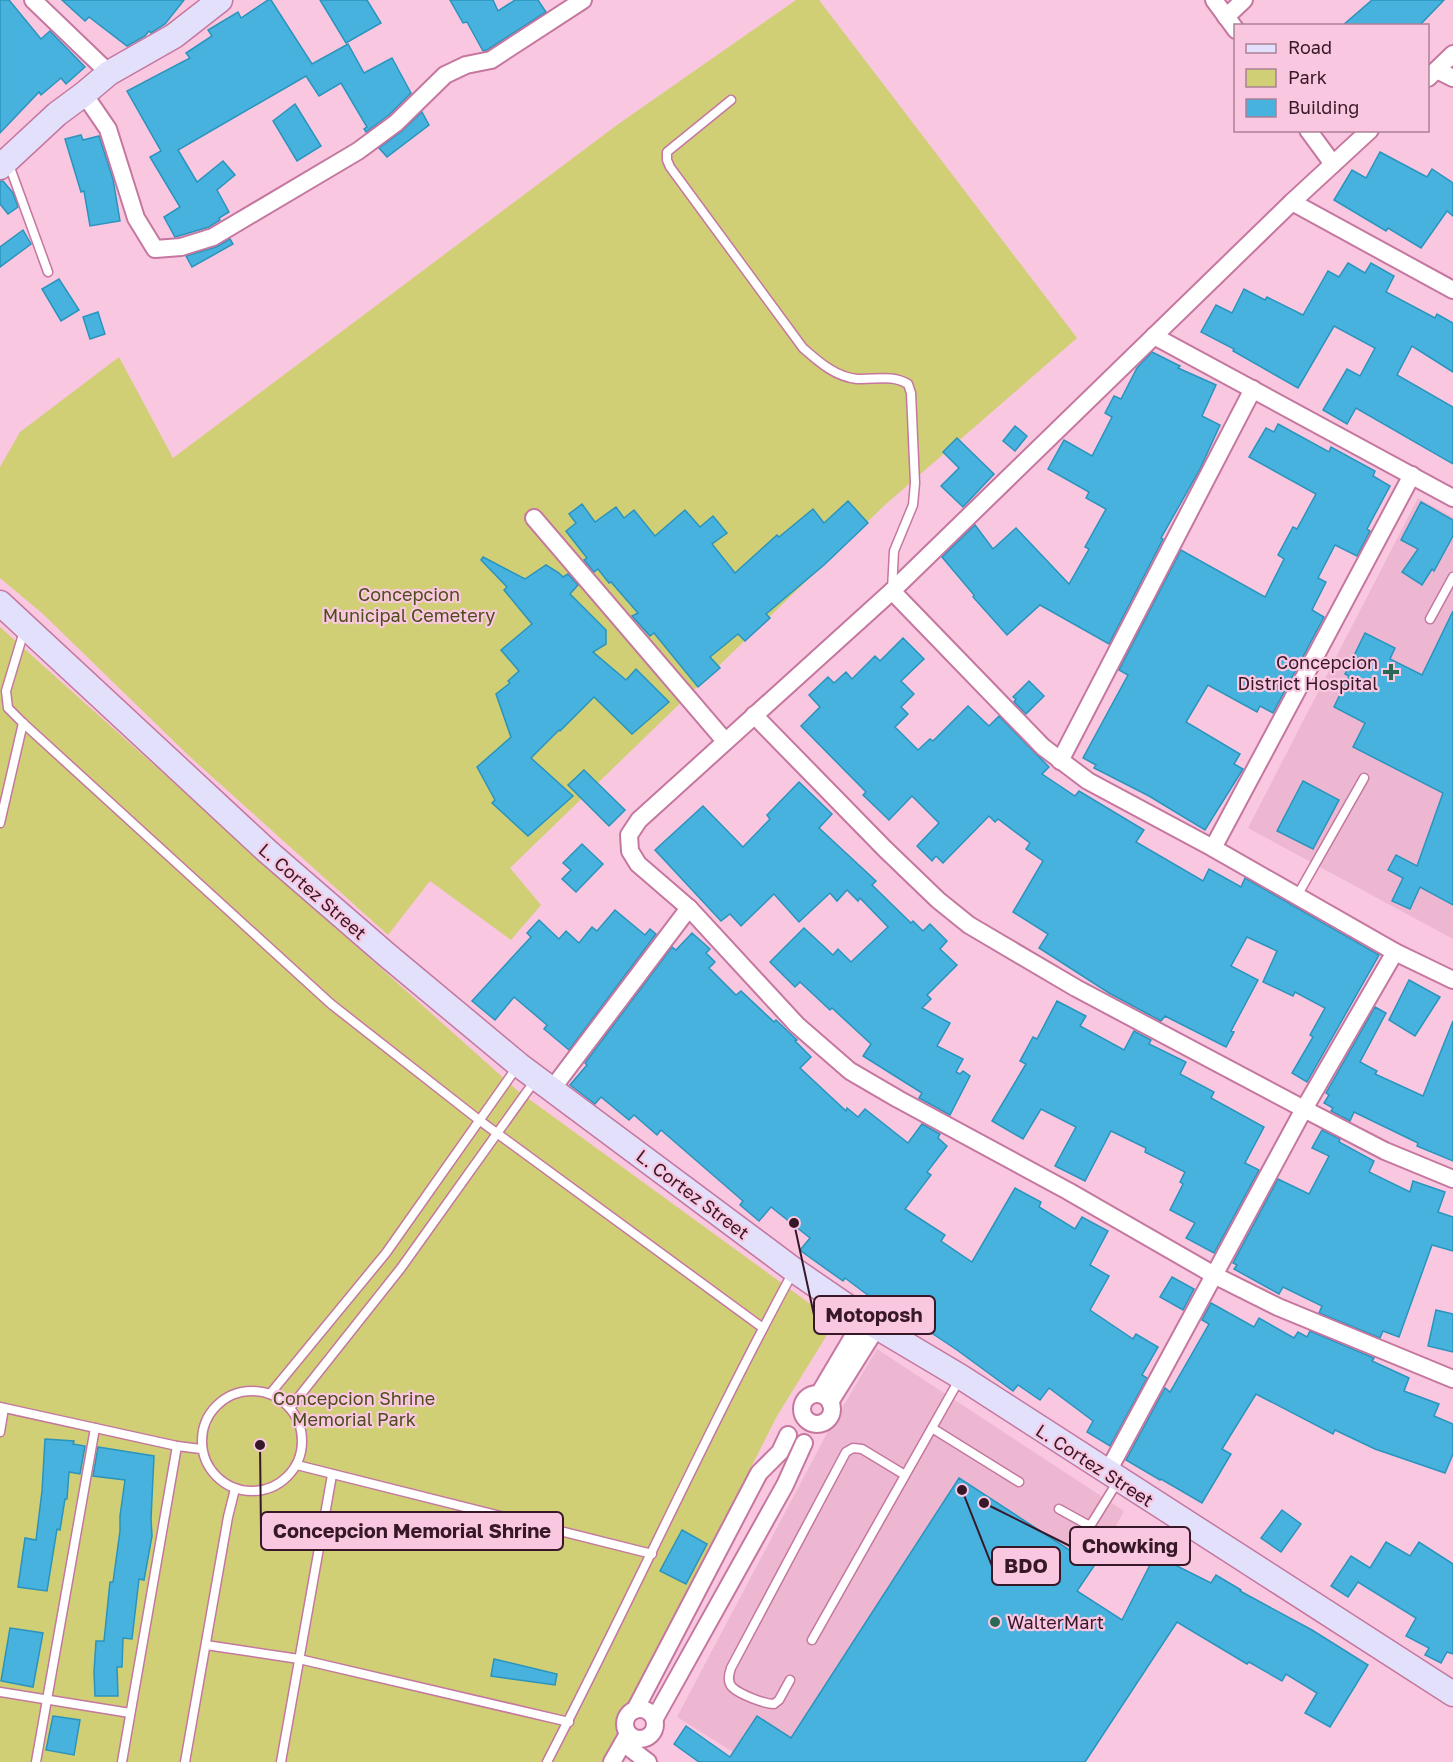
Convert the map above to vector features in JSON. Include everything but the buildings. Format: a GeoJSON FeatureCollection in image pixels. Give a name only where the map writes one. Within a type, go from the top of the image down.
{"type":"FeatureCollection","features":[{"type":"Feature","properties":{"kind":"main road"},"geometry":{"type":"LineString","coordinates":[[3,163],[57,114],[109,72],[174,36],[220,0]]}},
{"type":"Feature","properties":{"kind":"main road","name":"L. Cortez Street"},"geometry":{"type":"LineString","coordinates":[[0,603],[267,850],[387,955],[536,1077],[795,1270],[871,1323],[961,1377],[1453,1694]]}},
{"type":"Feature","properties":{"kind":"street"},"geometry":{"type":"LineString","coordinates":[[33,0],[109,72]]}},
{"type":"Feature","properties":{"kind":"street"},"geometry":{"type":"LineString","coordinates":[[84,94],[108,129],[136,218],[155,249],[181,247],[213,237],[358,151],[396,123],[445,75],[466,65],[491,60],[584,0]]}},
{"type":"Feature","properties":{"kind":"street"},"geometry":{"type":"LineString","coordinates":[[1214,0],[1231,23],[1244,0]]}},
{"type":"Feature","properties":{"kind":"street"},"geometry":{"type":"LineString","coordinates":[[1432,74],[1453,54]]}},
{"type":"Feature","properties":{"kind":"street"},"geometry":{"type":"LineString","coordinates":[[1432,74],[1453,78]]}},
{"type":"Feature","properties":{"kind":"street"},"geometry":{"type":"LineString","coordinates":[[1309,132],[1333,164]]}},
{"type":"Feature","properties":{"kind":"street"},"geometry":{"type":"LineString","coordinates":[[1368,132],[1292,202],[892,591],[639,820],[629,835],[630,850],[638,864],[689,908],[798,1025],[850,1071],[1068,1191],[1214,1275],[1278,1307],[1453,1379]]}},
{"type":"Feature","properties":{"kind":"street"},"geometry":{"type":"LineString","coordinates":[[1292,202],[1453,290]]}},
{"type":"Feature","properties":{"kind":"street"},"geometry":{"type":"LineString","coordinates":[[1154,336],[1453,498]]}},
{"type":"Feature","properties":{"kind":"street"},"geometry":{"type":"LineString","coordinates":[[1060,761],[1253,389]]}},
{"type":"Feature","properties":{"kind":"street"},"geometry":{"type":"LineString","coordinates":[[1214,849],[1412,475]]}},
{"type":"Feature","properties":{"kind":"street"},"geometry":{"type":"LineString","coordinates":[[534,518],[725,741]]}},
{"type":"Feature","properties":{"kind":"street"},"geometry":{"type":"LineString","coordinates":[[892,591],[1043,747],[1088,781],[1214,849],[1395,952],[1453,980]]}},
{"type":"Feature","properties":{"kind":"street"},"geometry":{"type":"LineString","coordinates":[[754,715],[885,849],[938,900],[969,925],[1076,988],[1304,1109],[1385,1151],[1453,1179]]}},
{"type":"Feature","properties":{"kind":"street"},"geometry":{"type":"LineString","coordinates":[[536,1077],[689,908]]}},
{"type":"Feature","properties":{"kind":"street"},"geometry":{"type":"LineString","coordinates":[[1112,1476],[1214,1275],[1304,1109],[1395,952]]}},
{"type":"Feature","properties":{"kind":"street"},"geometry":{"type":"LineString","coordinates":[[825,1398],[871,1323]]}},
{"type":"Feature","properties":{"kind":"street"},"geometry":{"type":"LineString","coordinates":[[612,1762],[626,1738],[626,1717],[635,1710],[759,1473],[780,1452],[803,1403],[809,1396],[825,1398]]}},
{"type":"Feature","properties":{"kind":"street"},"geometry":{"type":"LineString","coordinates":[[626,1738],[639,1740],[651,1736],[655,1730],[655,1718],[810,1434],[830,1418],[832,1410],[825,1398]]}},
{"type":"Feature","properties":{"kind":"street"},"geometry":{"type":"LineString","coordinates":[[794,1424],[807,1420],[810,1434]]}},
{"type":"Feature","properties":{"kind":"street"},"geometry":{"type":"LineString","coordinates":[[635,1710],[647,1710],[655,1718]]}},
{"type":"Feature","properties":{"kind":"street"},"geometry":{"type":"LineString","coordinates":[[626,1738],[648,1762]]}},
{"type":"Feature","properties":{"kind":"lane"},"geometry":{"type":"LineString","coordinates":[[731,100],[667,152],[670,167],[803,348],[820,363],[837,373],[855,379],[898,378],[908,384],[911,393],[915,483],[913,505],[894,550],[892,591]]}},
{"type":"Feature","properties":{"kind":"lane"},"geometry":{"type":"LineString","coordinates":[[3,163],[48,272]]}},
{"type":"Feature","properties":{"kind":"lane"},"geometry":{"type":"LineString","coordinates":[[1430,620],[1453,577]]}},
{"type":"Feature","properties":{"kind":"lane"},"geometry":{"type":"LineString","coordinates":[[26,627],[6,692],[8,708],[23,723],[331,1004],[496,1133],[763,1328]]}},
{"type":"Feature","properties":{"kind":"lane"},"geometry":{"type":"LineString","coordinates":[[0,823],[23,723]]}},
{"type":"Feature","properties":{"kind":"lane"},"geometry":{"type":"LineString","coordinates":[[1297,896],[1364,778]]}},
{"type":"Feature","properties":{"kind":"lane"},"geometry":{"type":"LineString","coordinates":[[270,1394],[386,1253],[479,1120],[536,1077]]}},
{"type":"Feature","properties":{"kind":"lane"},"geometry":{"type":"LineString","coordinates":[[290,1408],[401,1268],[536,1077]]}},
{"type":"Feature","properties":{"kind":"lane"},"geometry":{"type":"LineString","coordinates":[[547,1762],[763,1328],[795,1270]]}},
{"type":"Feature","properties":{"kind":"lane"},"geometry":{"type":"LineString","coordinates":[[812,1640],[961,1377]]}},
{"type":"Feature","properties":{"kind":"lane"},"geometry":{"type":"LineString","coordinates":[[253,1391],[270,1394],[290,1408],[300,1425],[303,1446],[297,1465],[288,1477],[277,1485],[256,1491],[235,1489],[212,1474],[201,1449],[202,1431],[208,1415],[220,1402],[235,1393],[253,1391]]}},
{"type":"Feature","properties":{"kind":"lane"},"geometry":{"type":"LineString","coordinates":[[0,1432],[2,1407],[177,1446],[201,1449]]}},
{"type":"Feature","properties":{"kind":"lane"},"geometry":{"type":"LineString","coordinates":[[36,1762],[95,1428]]}},
{"type":"Feature","properties":{"kind":"lane"},"geometry":{"type":"LineString","coordinates":[[932,1428],[1019,1482]]}},
{"type":"Feature","properties":{"kind":"lane"},"geometry":{"type":"LineString","coordinates":[[122,1762],[177,1446]]}},
{"type":"Feature","properties":{"kind":"lane"},"geometry":{"type":"LineString","coordinates":[[790,1680],[779,1700],[774,1704],[765,1704],[732,1687],[728,1679],[731,1668],[846,1452],[853,1448],[862,1449],[905,1475]]}},
{"type":"Feature","properties":{"kind":"lane"},"geometry":{"type":"LineString","coordinates":[[297,1465],[652,1554]]}},
{"type":"Feature","properties":{"kind":"lane"},"geometry":{"type":"LineString","coordinates":[[281,1762],[332,1475]]}},
{"type":"Feature","properties":{"kind":"lane"},"geometry":{"type":"LineString","coordinates":[[1059,1509],[1082,1523],[1088,1525],[1092,1523],[1112,1476]]}},
{"type":"Feature","properties":{"kind":"lane"},"geometry":{"type":"LineString","coordinates":[[185,1762],[228,1517],[235,1489]]}},
{"type":"Feature","properties":{"kind":"lane"},"geometry":{"type":"LineString","coordinates":[[206,1645],[299,1659],[568,1722]]}},
{"type":"Feature","properties":{"kind":"lane"},"geometry":{"type":"LineString","coordinates":[[0,1692],[130,1713]]}},
{"type":"Feature","properties":{"kind":"shaded area","name":"Concepcion District Hospital"},"geometry":{"type":"Polygon","coordinates":[[[1418,498],[1453,517],[1453,939],[1248,828],[1418,498]]]}},
{"type":"Feature","properties":{"kind":"shaded area"},"geometry":{"type":"Polygon","coordinates":[[[877,1349],[1124,1511],[1094,1566],[1077,1591],[1086,1599],[1162,1645],[1085,1762],[749,1762],[677,1717],[826,1435],[877,1349]]]}},
{"type":"Feature","properties":{"kind":"green space","name":"Concepcion Municipal Cemetery"},"geometry":{"type":"Polygon","coordinates":[[[796,0],[819,0],[1077,338],[886,504],[510,868],[541,905],[511,940],[430,881],[388,935],[189,756],[43,614],[0,578],[0,467],[20,432],[119,357],[173,458],[617,125],[796,0]]]}},
{"type":"Feature","properties":{"kind":"green space","name":"Concepcion Shrine Memorial Park"},"geometry":{"type":"Polygon","coordinates":[[[0,627],[518,1091],[835,1322],[777,1416],[602,1762],[0,1762],[0,627]]]}},
{"type":"Feature","properties":{"kind":"place","name":"Concepcion District Hospital"},"geometry":{"type":"Point","coordinates":[1391,672]}},
{"type":"Feature","properties":{"kind":"place","name":"Motoposh"},"geometry":{"type":"Point","coordinates":[794,1223]}},
{"type":"Feature","properties":{"kind":"place","name":"Concepcion Memorial Shrine"},"geometry":{"type":"Point","coordinates":[260,1445]}},
{"type":"Feature","properties":{"kind":"place","name":"BDO"},"geometry":{"type":"Point","coordinates":[962,1490]}},
{"type":"Feature","properties":{"kind":"place","name":"Chowking"},"geometry":{"type":"Point","coordinates":[984,1503]}},
{"type":"Feature","properties":{"kind":"place","name":"WalterMart"},"geometry":{"type":"Point","coordinates":[995,1622]}}]}
